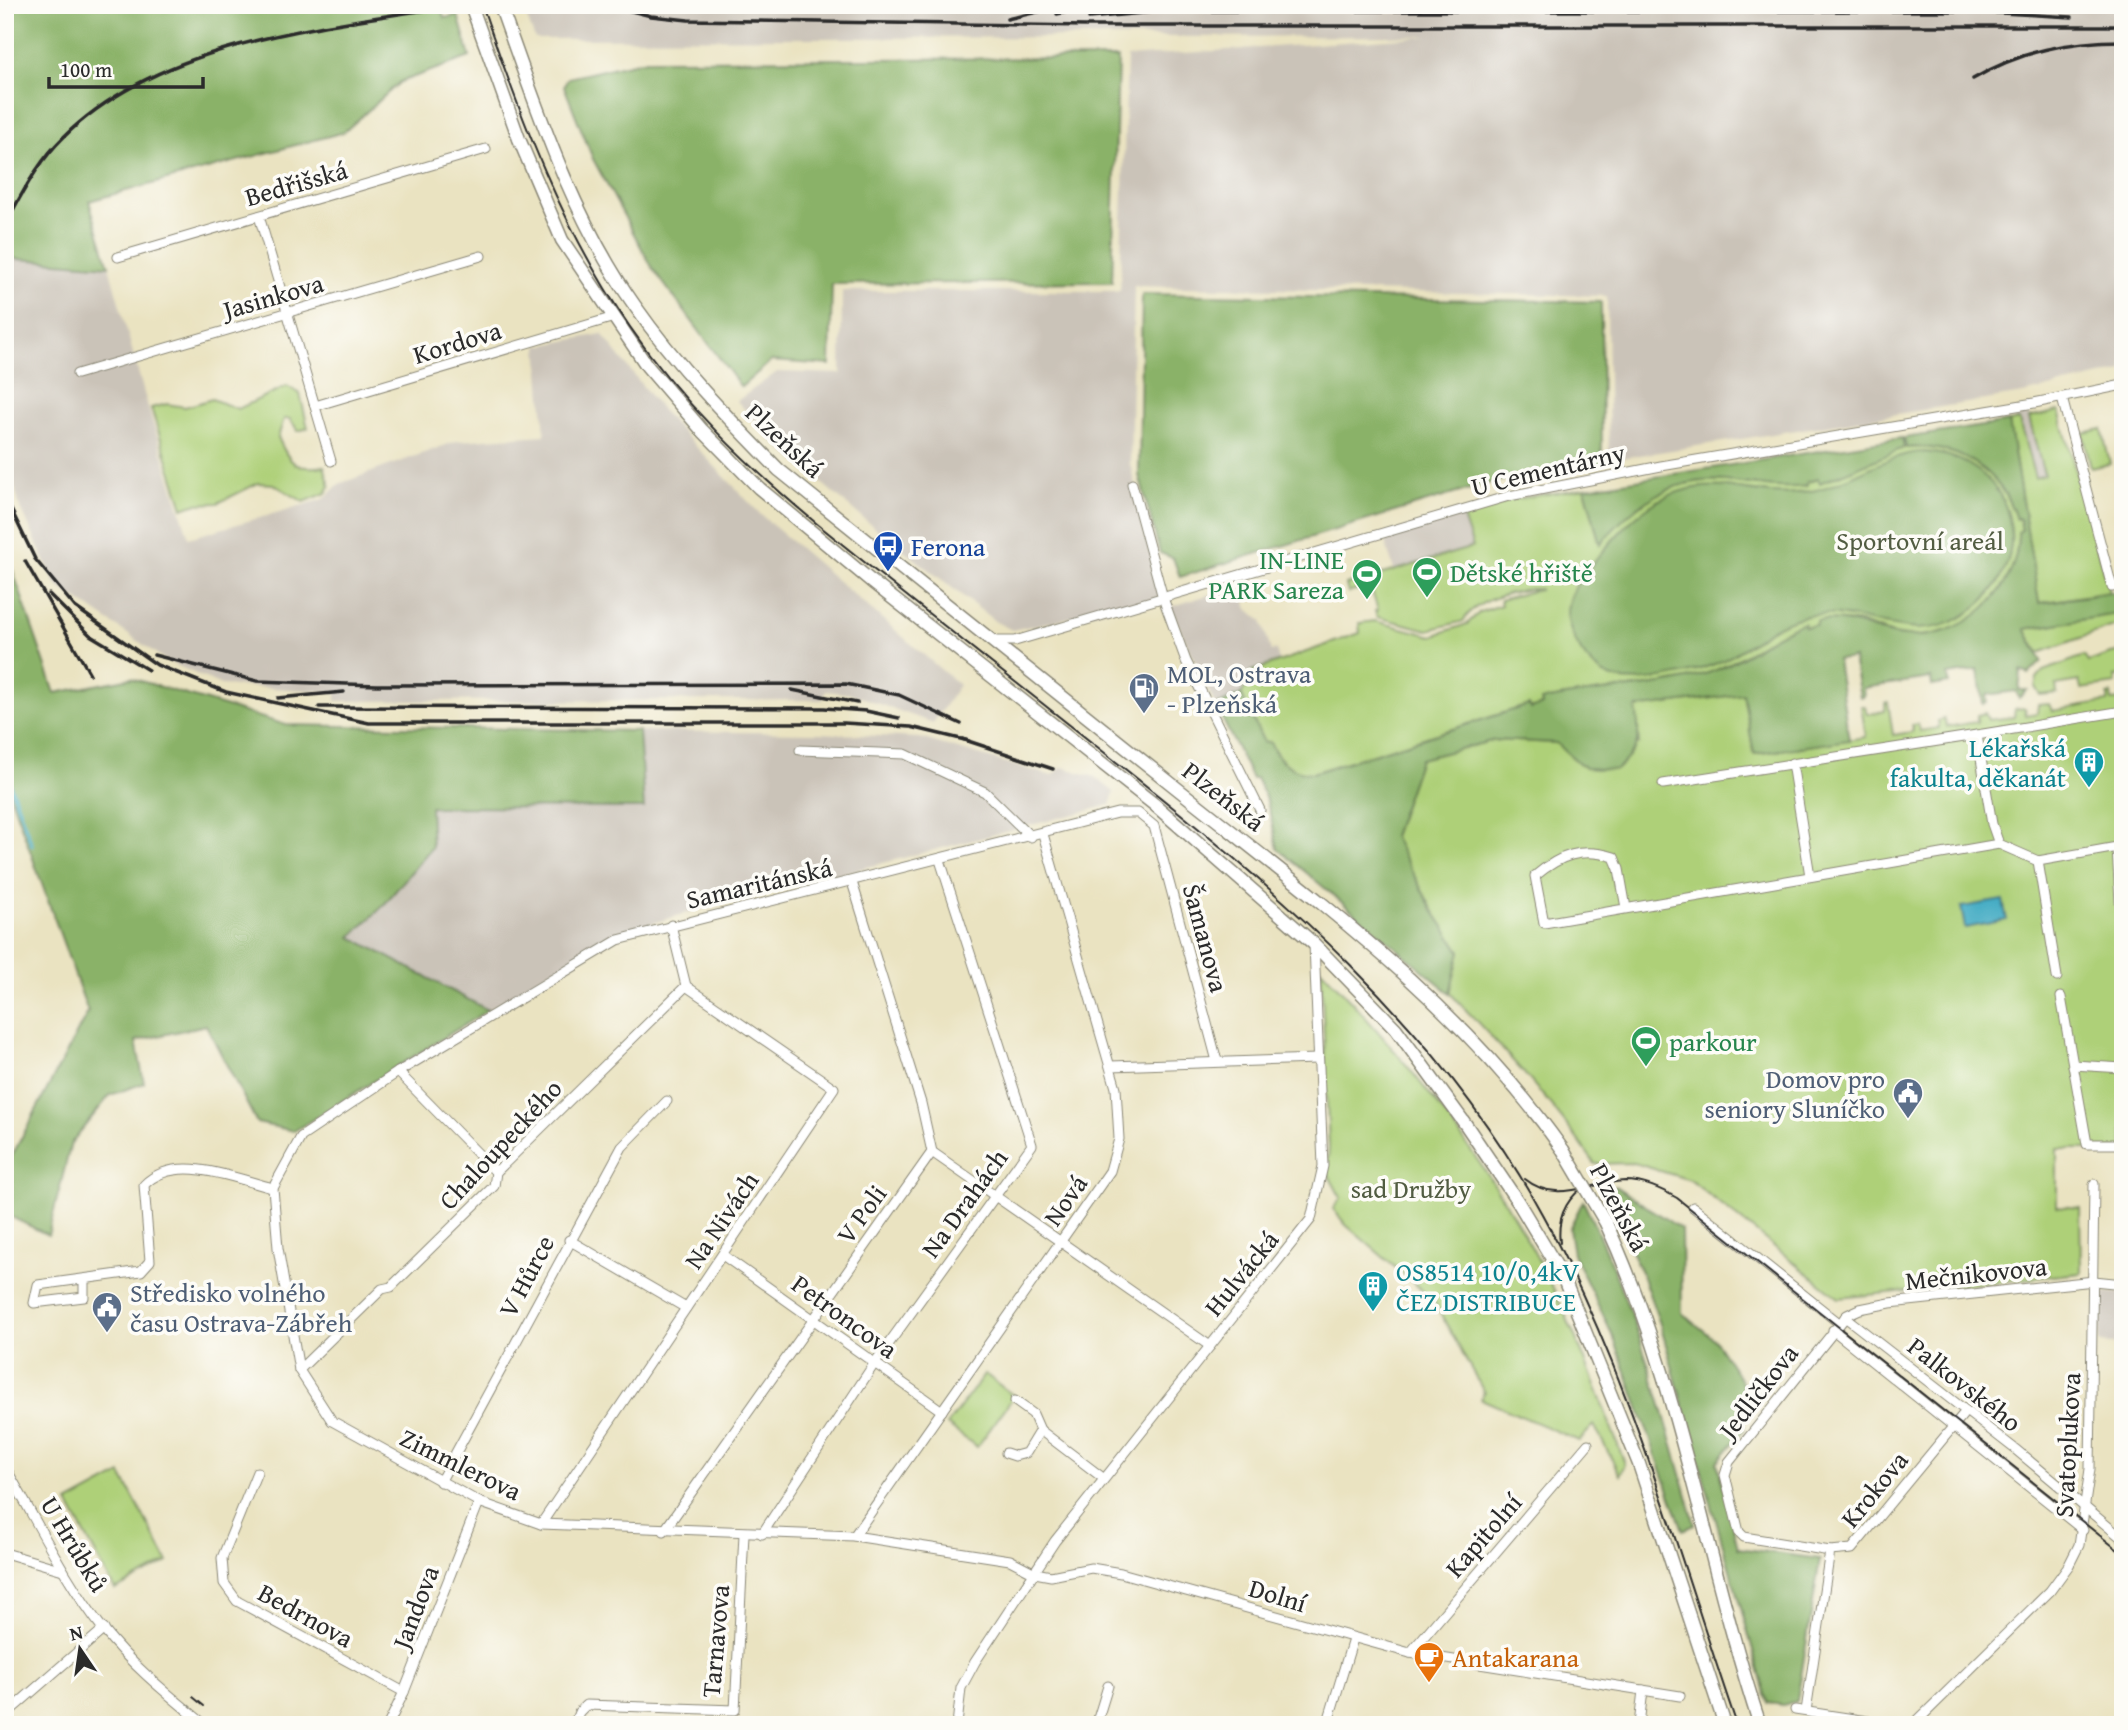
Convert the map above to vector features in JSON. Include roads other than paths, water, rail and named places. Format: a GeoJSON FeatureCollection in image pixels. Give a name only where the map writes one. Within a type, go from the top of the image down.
{"type":"FeatureCollection","features":[{"type":"Feature","properties":{"kind":"main road","name":"Plzeňská"},"geometry":{"type":"LineString","coordinates":[[471,5],[519,139],[562,240],[611,318],[656,377],[759,488],[892,598],[1155,805],[1314,944],[1396,1029],[1518,1202],[1563,1277],[1639,1464],[1725,1725]]}},
{"type":"Feature","properties":{"kind":"main road","name":"Plzeňská"},"geometry":{"type":"LineString","coordinates":[[500,5],[544,131],[589,229],[633,304],[665,348],[779,470],[1318,898],[1412,980],[1503,1070],[1563,1150],[1606,1223],[1632,1280],[1657,1349],[1704,1533],[1760,1725]]}},
{"type":"Feature","properties":{"kind":"street","name":"Bedřišská"},"geometry":{"type":"LineString","coordinates":[[118,257],[486,149]]}},
{"type":"Feature","properties":{"kind":"street"},"geometry":{"type":"LineString","coordinates":[[259,216],[331,461]]}},
{"type":"Feature","properties":{"kind":"street","name":"Jasinkova"},"geometry":{"type":"LineString","coordinates":[[76,374],[481,256]]}},
{"type":"Feature","properties":{"kind":"street","name":"Kordova"},"geometry":{"type":"LineString","coordinates":[[315,406],[611,318]]}},
{"type":"Feature","properties":{"kind":"street","name":"U Cementárny"},"geometry":{"type":"LineString","coordinates":[[995,641],[1015,641],[1509,496],[1661,466],[2062,398],[2123,385]]}},
{"type":"Feature","properties":{"kind":"street"},"geometry":{"type":"LineString","coordinates":[[2062,398],[2112,587],[2123,585]]}},
{"type":"Feature","properties":{"kind":"street"},"geometry":{"type":"LineString","coordinates":[[1132,484],[1163,598],[1186,661],[1261,810]]}},
{"type":"Feature","properties":{"kind":"street"},"geometry":{"type":"LineString","coordinates":[[1663,784],[2123,711]]}},
{"type":"Feature","properties":{"kind":"street"},"geometry":{"type":"LineString","coordinates":[[1977,734],[1992,824],[1999,844]]}},
{"type":"Feature","properties":{"kind":"street"},"geometry":{"type":"LineString","coordinates":[[800,750],[905,754],[985,792],[1031,837]]}},
{"type":"Feature","properties":{"kind":"street"},"geometry":{"type":"LineString","coordinates":[[1792,763],[1810,876]]}},
{"type":"Feature","properties":{"kind":"street","name":"Samaritánská"},"geometry":{"type":"LineString","coordinates":[[398,1072],[618,940],[1117,813],[1138,813],[1154,826]]}},
{"type":"Feature","properties":{"kind":"street","name":"Šamanova"},"geometry":{"type":"LineString","coordinates":[[1154,826],[1216,1061]]}},
{"type":"Feature","properties":{"kind":"street","name":"Nová"},"geometry":{"type":"LineString","coordinates":[[854,1536],[1110,1171],[1119,1139],[1111,1066],[1043,834]]}},
{"type":"Feature","properties":{"kind":"street"},"geometry":{"type":"LineString","coordinates":[[1626,908],[1619,869],[1614,857],[1577,851],[1553,861],[1535,876],[1544,923],[1999,844],[2038,861],[2120,846],[2123,908]]}},
{"type":"Feature","properties":{"kind":"street","name":"Na Drahách"},"geometry":{"type":"LineString","coordinates":[[762,1534],[874,1364],[1032,1144],[940,860]]}},
{"type":"Feature","properties":{"kind":"street"},"geometry":{"type":"LineString","coordinates":[[2038,861],[2057,977]]}},
{"type":"Feature","properties":{"kind":"street"},"geometry":{"type":"LineString","coordinates":[[852,882],[921,1103],[932,1152],[1210,1346]]}},
{"type":"Feature","properties":{"kind":"street"},"geometry":{"type":"LineString","coordinates":[[671,925],[686,986]]}},
{"type":"Feature","properties":{"kind":"street","name":"Hulvácká"},"geometry":{"type":"LineString","coordinates":[[1035,1573],[1057,1538],[1103,1478],[1311,1219],[1323,1166],[1314,944]]}},
{"type":"Feature","properties":{"kind":"street","name":"Chaloupeckého"},"geometry":{"type":"LineString","coordinates":[[299,1370],[382,1289],[391,1287],[494,1186],[496,1172],[686,986]]}},
{"type":"Feature","properties":{"kind":"street","name":"Na Nivách"},"geometry":{"type":"LineString","coordinates":[[541,1524],[724,1256],[834,1088],[686,986]]}},
{"type":"Feature","properties":{"kind":"street"},"geometry":{"type":"LineString","coordinates":[[2061,997],[2087,1144],[2123,1144]]}},
{"type":"Feature","properties":{"kind":"street"},"geometry":{"type":"LineString","coordinates":[[1111,1066],[1317,1059]]}},
{"type":"Feature","properties":{"kind":"street"},"geometry":{"type":"LineString","coordinates":[[2073,1065],[2123,1068]]}},
{"type":"Feature","properties":{"kind":"street"},"geometry":{"type":"LineString","coordinates":[[84,1279],[84,1297],[34,1303],[38,1285],[141,1271],[150,1261],[144,1185],[153,1175],[187,1168],[274,1188],[301,1137],[398,1072],[496,1172]]}},
{"type":"Feature","properties":{"kind":"street","name":"V Hůrce"},"geometry":{"type":"LineString","coordinates":[[440,1482],[569,1240],[622,1147],[667,1101]]}},
{"type":"Feature","properties":{"kind":"street","name":"V Poli"},"geometry":{"type":"LineString","coordinates":[[664,1531],[932,1152]]}},
{"type":"Feature","properties":{"kind":"street","name":"Svatoplukova"},"geometry":{"type":"LineString","coordinates":[[1913,1725],[2050,1591],[2069,1565],[2083,1530],[2090,1469],[2094,1184]]}},
{"type":"Feature","properties":{"kind":"street","name":"Zimmlerova"},"geometry":{"type":"LineString","coordinates":[[274,1188],[278,1248],[299,1370],[332,1421],[479,1502],[541,1524],[664,1531],[854,1536],[1010,1560],[1035,1573]]}},
{"type":"Feature","properties":{"kind":"street","name":"Palkovského"},"geometry":{"type":"LineString","coordinates":[[1693,1207],[1839,1323],[1966,1411],[2123,1539]]}},
{"type":"Feature","properties":{"kind":"street"},"geometry":{"type":"LineString","coordinates":[[569,1240],[686,1308]]}},
{"type":"Feature","properties":{"kind":"street","name":"Petroncova"},"geometry":{"type":"LineString","coordinates":[[724,1256],[942,1411]]}},
{"type":"Feature","properties":{"kind":"street","name":"Mečnikovova"},"geometry":{"type":"LineString","coordinates":[[1839,1323],[1860,1309],[1890,1303],[2094,1281],[2123,1284]]}},
{"type":"Feature","properties":{"kind":"street","name":"Palkovského"},"geometry":{"type":"LineString","coordinates":[[1839,1323],[1953,1427],[2083,1530]]}},
{"type":"Feature","properties":{"kind":"street","name":"Jedličkova"},"geometry":{"type":"LineString","coordinates":[[1830,1550],[1750,1540],[1739,1532],[1726,1469],[1839,1323]]}},
{"type":"Feature","properties":{"kind":"street"},"geometry":{"type":"LineString","coordinates":[[1015,1401],[1033,1414],[1040,1430],[1103,1478]]}},
{"type":"Feature","properties":{"kind":"street","name":"Krokova"},"geometry":{"type":"LineString","coordinates":[[1806,1711],[1830,1550],[1852,1549],[1966,1411]]}},
{"type":"Feature","properties":{"kind":"street"},"geometry":{"type":"LineString","coordinates":[[1006,1453],[1015,1456],[1026,1453],[1040,1430]]}},
{"type":"Feature","properties":{"kind":"street","name":"Kapitolní"},"geometry":{"type":"LineString","coordinates":[[1410,1653],[1588,1444]]}},
{"type":"Feature","properties":{"kind":"street","name":"U Hrůbků"},"geometry":{"type":"LineString","coordinates":[[5,1467],[63,1570],[104,1629],[143,1673],[205,1725]]}},
{"type":"Feature","properties":{"kind":"street","name":"Bedrnova"},"geometry":{"type":"LineString","coordinates":[[257,1472],[222,1558],[224,1583],[237,1601],[404,1692]]}},
{"type":"Feature","properties":{"kind":"street","name":"Jandova"},"geometry":{"type":"LineString","coordinates":[[388,1725],[404,1692],[479,1502]]}},
{"type":"Feature","properties":{"kind":"street","name":"Tarnavova"},"geometry":{"type":"LineString","coordinates":[[574,1725],[579,1712],[586,1706],[735,1710],[744,1534]]}},
{"type":"Feature","properties":{"kind":"street"},"geometry":{"type":"LineString","coordinates":[[5,1553],[63,1570]]}},
{"type":"Feature","properties":{"kind":"street","name":"Dolní"},"geometry":{"type":"LineString","coordinates":[[1035,1573],[1051,1576],[1091,1568],[1121,1573],[1410,1653],[1680,1696]]}},
{"type":"Feature","properties":{"kind":"street"},"geometry":{"type":"LineString","coordinates":[[957,1725],[961,1688],[1035,1573]]}},
{"type":"Feature","properties":{"kind":"street"},"geometry":{"type":"LineString","coordinates":[[5,1715],[104,1629]]}},
{"type":"Feature","properties":{"kind":"street"},"geometry":{"type":"LineString","coordinates":[[1327,1725],[1353,1639]]}},
{"type":"Feature","properties":{"kind":"street"},"geometry":{"type":"LineString","coordinates":[[1096,1725],[1108,1686]]}},
{"type":"Feature","properties":{"kind":"street"},"geometry":{"type":"LineString","coordinates":[[1639,1725],[1643,1690]]}},
{"type":"Feature","properties":{"kind":"street"},"geometry":{"type":"LineString","coordinates":[[1795,1710],[1893,1725]]}},
{"type":"Feature","properties":{"kind":"street"},"geometry":{"type":"LineString","coordinates":[[2118,1725],[2123,1719]]}},
{"type":"Feature","properties":{"kind":"water"},"geometry":{"type":"Polygon","coordinates":[[[2003,900],[2007,920],[1965,928],[1961,907],[2003,900]]]}},
{"type":"Feature","properties":{"kind":"waterway"},"geometry":{"type":"LineString","coordinates":[[5,771],[32,845]]}},
{"type":"Feature","properties":{"kind":"waterway"},"geometry":{"type":"LineString","coordinates":[[5,1563],[9,1564]]}},
{"type":"Feature","properties":{"kind":"tram line"},"geometry":{"type":"LineString","coordinates":[[482,5],[528,131],[584,251],[630,327],[693,407],[740,455],[816,523],[1172,806],[1292,909],[1404,1021],[1454,1081],[1501,1145],[1542,1214],[1602,1337],[1650,1465],[1737,1725]]}},
{"type":"Feature","properties":{"kind":"tram line"},"geometry":{"type":"LineString","coordinates":[[1525,1179],[1537,1187],[1561,1191],[1632,1181],[1652,1186],[1677,1198],[2123,1554]]}},
{"type":"Feature","properties":{"kind":"tram line"},"geometry":{"type":"LineString","coordinates":[[1560,1243],[1563,1212],[1582,1188]]}},
{"type":"Feature","properties":{"kind":"tram line"},"geometry":{"type":"LineString","coordinates":[[193,1697],[204,1706]]}},
{"type":"Feature","properties":{"kind":"railway"},"geometry":{"type":"LineString","coordinates":[[199,5],[388,6]]}},
{"type":"Feature","properties":{"kind":"railway"},"geometry":{"type":"LineString","coordinates":[[5,225],[22,193],[56,145],[96,110],[141,82],[191,60],[244,44],[354,21],[459,5]]}},
{"type":"Feature","properties":{"kind":"railway"},"geometry":{"type":"LineString","coordinates":[[608,5],[651,16],[688,20],[1087,26],[2123,26]]}},
{"type":"Feature","properties":{"kind":"railway"},"geometry":{"type":"LineString","coordinates":[[913,5],[1015,7]]}},
{"type":"Feature","properties":{"kind":"railway"},"geometry":{"type":"LineString","coordinates":[[1007,19],[1068,5]]}},
{"type":"Feature","properties":{"kind":"railway"},"geometry":{"type":"LineString","coordinates":[[1057,14],[1102,5]]}},
{"type":"Feature","properties":{"kind":"railway"},"geometry":{"type":"LineString","coordinates":[[1089,18],[1164,11],[1965,11],[2072,17]]}},
{"type":"Feature","properties":{"kind":"railway"},"geometry":{"type":"LineString","coordinates":[[1973,79],[2009,61],[2045,50],[2083,43],[2123,41]]}},
{"type":"Feature","properties":{"kind":"railway"},"geometry":{"type":"LineString","coordinates":[[5,497],[35,559],[75,607],[157,665],[226,692],[369,723],[844,723],[911,727],[969,741]]}},
{"type":"Feature","properties":{"kind":"railway"},"geometry":{"type":"LineString","coordinates":[[25,561],[90,674]]}},
{"type":"Feature","properties":{"kind":"railway"},"geometry":{"type":"LineString","coordinates":[[49,594],[90,635],[148,670]]}},
{"type":"Feature","properties":{"kind":"railway"},"geometry":{"type":"LineString","coordinates":[[154,655],[257,681],[377,685],[846,684],[899,695],[961,724]]}},
{"type":"Feature","properties":{"kind":"railway"},"geometry":{"type":"LineString","coordinates":[[792,690],[857,703]]}},
{"type":"Feature","properties":{"kind":"railway"},"geometry":{"type":"LineString","coordinates":[[278,698],[344,692]]}},
{"type":"Feature","properties":{"kind":"railway"},"geometry":{"type":"LineString","coordinates":[[319,707],[824,708],[866,711],[899,718]]}},
{"type":"Feature","properties":{"kind":"railway"},"geometry":{"type":"LineString","coordinates":[[962,739],[1053,769]]}},
{"type":"Feature","properties":{"kind":"place","name":"Ferona"},"geometry":{"type":"Point","coordinates":[888,573]}},
{"type":"Feature","properties":{"kind":"place","name":"Dětské hřiště"},"geometry":{"type":"Point","coordinates":[1427,599]}},
{"type":"Feature","properties":{"kind":"place","name":"IN-LINE PARK Sareza"},"geometry":{"type":"Point","coordinates":[1367,601]}},
{"type":"Feature","properties":{"kind":"place","name":"MOL, Ostrava - Plzeňská"},"geometry":{"type":"Point","coordinates":[1144,715]}},
{"type":"Feature","properties":{"kind":"place","name":"Lékařská fakulta, děkanát"},"geometry":{"type":"Point","coordinates":[2089,789]}},
{"type":"Feature","properties":{"kind":"place","name":"parkour"},"geometry":{"type":"Point","coordinates":[1646,1068]}},
{"type":"Feature","properties":{"kind":"place","name":"Domov pro seniory Sluníčko"},"geometry":{"type":"Point","coordinates":[1908,1120]}},
{"type":"Feature","properties":{"kind":"place","name":"OS8514 10/0,4kV ČEZ DISTRIBUCE"},"geometry":{"type":"Point","coordinates":[1373,1313]}},
{"type":"Feature","properties":{"kind":"place","name":"Středisko volného času Ostrava-Zábřeh"},"geometry":{"type":"Point","coordinates":[107,1334]}},
{"type":"Feature","properties":{"kind":"place","name":"Antakarana"},"geometry":{"type":"Point","coordinates":[1429,1684]}},
{"type":"Feature","properties":{"kind":"park label","name":"Sportovní areál"},"geometry":{"type":"Point","coordinates":[1920,540]}},
{"type":"Feature","properties":{"kind":"park label","name":"sad Družby"},"geometry":{"type":"Point","coordinates":[1411,1188]}}]}
